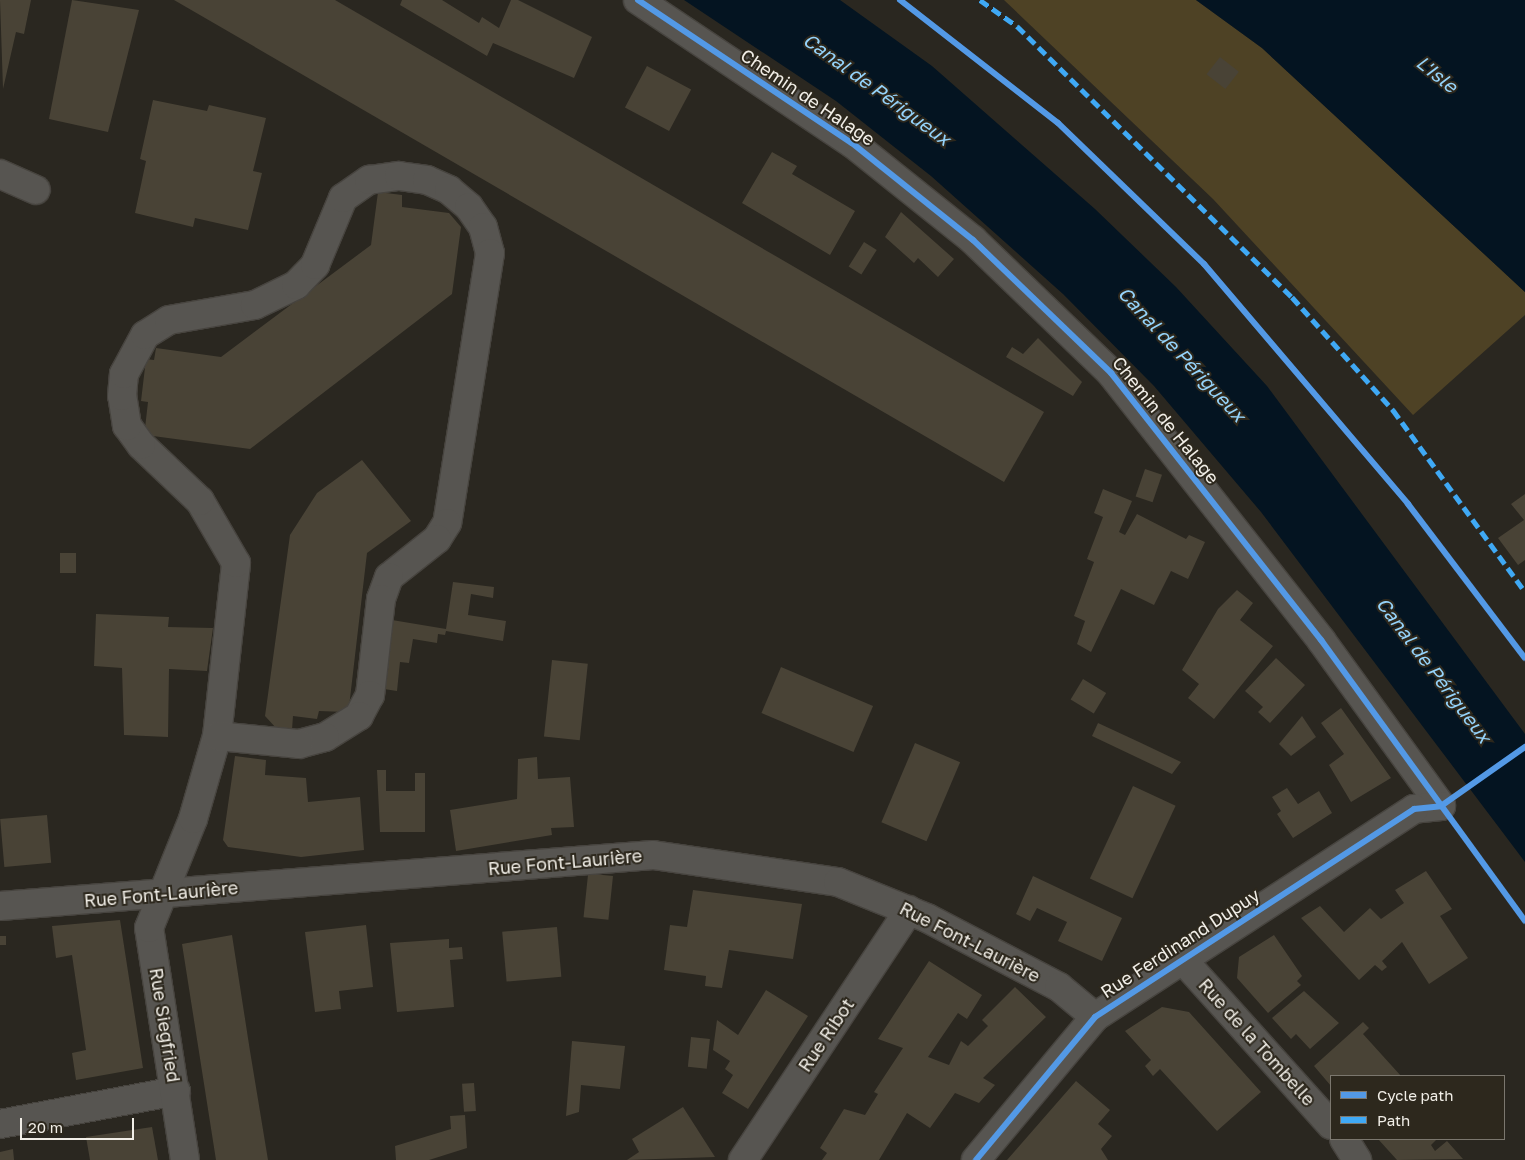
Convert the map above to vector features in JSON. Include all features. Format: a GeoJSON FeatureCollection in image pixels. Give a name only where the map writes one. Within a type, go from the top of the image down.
{"type":"FeatureCollection","features":[{"type":"Feature","properties":{"kind":"street","name":"Chemin de Halage"},"geometry":{"type":"LineString","coordinates":[[638,0],[852,143],[973,240],[1111,373],[1321,640],[1441,806]]}},
{"type":"Feature","properties":{"kind":"street"},"geometry":{"type":"LineString","coordinates":[[0,174],[36,190]]}},
{"type":"Feature","properties":{"kind":"street","name":"Rue Siegfried"},"geometry":{"type":"LineString","coordinates":[[186,1160],[148,928],[166,893],[217,736],[236,563],[200,501],[141,445],[127,426],[122,396],[124,374],[145,335],[169,320],[255,305],[296,285],[315,266],[343,198],[369,180],[399,176],[427,180],[449,190],[468,207],[483,227],[490,254],[447,522],[437,539],[389,577],[381,599],[370,695],[359,716],[324,737],[299,744],[217,736]]}},
{"type":"Feature","properties":{"kind":"street","name":"Rue Ferdinand Dupuy"},"geometry":{"type":"LineString","coordinates":[[976,1160],[1095,1016],[1414,809],[1441,806]]}},
{"type":"Feature","properties":{"kind":"street","name":"Rue Font-Laurière"},"geometry":{"type":"LineString","coordinates":[[0,906],[653,855],[838,882],[909,910],[1059,987],[1095,1016]]}},
{"type":"Feature","properties":{"kind":"street","name":"Rue Ribot"},"geometry":{"type":"LineString","coordinates":[[743,1160],[909,910]]}},
{"type":"Feature","properties":{"kind":"street","name":"Rue de la Tombelle"},"geometry":{"type":"LineString","coordinates":[[1182,959],[1330,1124]]}},
{"type":"Feature","properties":{"kind":"street"},"geometry":{"type":"LineString","coordinates":[[0,1124],[176,1092]]}},
{"type":"Feature","properties":{"kind":"street"},"geometry":{"type":"LineString","coordinates":[[1345,1140],[1357,1160]]}},
{"type":"Feature","properties":{"kind":"shaded area"},"geometry":{"type":"Polygon","coordinates":[[[1004,0],[1196,0],[1262,48],[1525,292],[1525,315],[1413,415],[1213,199],[1004,0]]]}},
{"type":"Feature","properties":{"kind":"water","name":"Canal de Périgueux"},"geometry":{"type":"Polygon","coordinates":[[[684,0],[840,0],[932,66],[1095,209],[1176,287],[1267,386],[1525,734],[1525,862],[1261,512],[1154,386],[1063,294],[931,176],[836,101],[684,0]]]}},
{"type":"Feature","properties":{"kind":"water","name":"L'Isle"},"geometry":{"type":"Polygon","coordinates":[[[1196,0],[1525,0],[1525,292],[1262,48],[1196,0]]]}},
{"type":"Feature","properties":{"kind":"building"},"geometry":{"type":"Polygon","coordinates":[[[0,0],[31,0],[24,34],[16,32],[3,89],[0,0]]]}},
{"type":"Feature","properties":{"kind":"building"},"geometry":{"type":"Polygon","coordinates":[[[72,0],[139,10],[108,132],[49,119],[72,0]]]}},
{"type":"Feature","properties":{"kind":"building"},"geometry":{"type":"Polygon","coordinates":[[[174,0],[335,0],[1044,412],[1004,482],[174,0]]]}},
{"type":"Feature","properties":{"kind":"building"},"geometry":{"type":"Polygon","coordinates":[[[402,0],[442,0],[479,23],[482,17],[499,28],[511,0],[518,0],[592,37],[574,78],[493,43],[487,56],[400,5],[402,0]]]}},
{"type":"Feature","properties":{"kind":"building"},"geometry":{"type":"Polygon","coordinates":[[[1220,57],[1239,72],[1225,89],[1206,74],[1220,57]]]}},
{"type":"Feature","properties":{"kind":"building"},"geometry":{"type":"Polygon","coordinates":[[[647,66],[691,89],[669,131],[625,107],[647,66]]]}},
{"type":"Feature","properties":{"kind":"building"},"geometry":{"type":"Polygon","coordinates":[[[153,100],[207,111],[209,105],[266,118],[253,171],[262,173],[248,230],[195,218],[193,227],[135,213],[146,161],[140,159],[153,100]]]}},
{"type":"Feature","properties":{"kind":"building"},"geometry":{"type":"Polygon","coordinates":[[[772,152],[797,166],[792,174],[855,211],[830,255],[742,203],[772,152]]]}},
{"type":"Feature","properties":{"kind":"building"},"geometry":{"type":"Polygon","coordinates":[[[378,192],[402,195],[402,207],[449,213],[461,227],[452,294],[250,449],[153,436],[145,428],[148,402],[141,401],[146,359],[154,360],[156,348],[221,357],[371,245],[378,192]]]}},
{"type":"Feature","properties":{"kind":"building"},"geometry":{"type":"Polygon","coordinates":[[[901,212],[954,259],[938,277],[918,258],[914,263],[885,237],[901,212]]]}},
{"type":"Feature","properties":{"kind":"building"},"geometry":{"type":"Polygon","coordinates":[[[864,242],[877,250],[861,275],[849,267],[864,242]]]}},
{"type":"Feature","properties":{"kind":"building"},"geometry":{"type":"Polygon","coordinates":[[[1038,338],[1082,382],[1073,396],[1006,357],[1012,347],[1023,354],[1038,338]]]}},
{"type":"Feature","properties":{"kind":"building"},"geometry":{"type":"Polygon","coordinates":[[[362,460],[411,521],[367,553],[349,707],[345,712],[319,711],[317,719],[293,716],[292,730],[277,729],[265,716],[290,535],[317,493],[362,460]]]}},
{"type":"Feature","properties":{"kind":"building"},"geometry":{"type":"Polygon","coordinates":[[[1145,469],[1162,475],[1153,502],[1136,496],[1145,469]]]}},
{"type":"Feature","properties":{"kind":"building"},"geometry":{"type":"Polygon","coordinates":[[[1103,489],[1132,501],[1119,532],[1125,535],[1137,514],[1186,539],[1189,535],[1205,542],[1188,579],[1171,571],[1154,605],[1121,589],[1091,652],[1077,644],[1085,621],[1074,616],[1094,562],[1087,559],[1103,517],[1094,513],[1103,489]]]}},
{"type":"Feature","properties":{"kind":"building"},"geometry":{"type":"Polygon","coordinates":[[[1525,494],[1525,560],[1518,565],[1498,538],[1524,520],[1511,504],[1525,494]]]}},
{"type":"Feature","properties":{"kind":"building"},"geometry":{"type":"Polygon","coordinates":[[[60,553],[76,553],[76,573],[60,573],[60,553]]]}},
{"type":"Feature","properties":{"kind":"building"},"geometry":{"type":"Polygon","coordinates":[[[453,582],[494,587],[493,598],[471,594],[468,615],[506,621],[503,641],[446,631],[445,635],[438,634],[437,643],[413,639],[409,663],[400,662],[397,691],[384,689],[392,620],[446,629],[453,582]]]}},
{"type":"Feature","properties":{"kind":"building"},"geometry":{"type":"Polygon","coordinates":[[[1237,590],[1253,603],[1240,620],[1273,646],[1214,719],[1188,698],[1199,684],[1182,670],[1218,609],[1237,590]]]}},
{"type":"Feature","properties":{"kind":"building"},"geometry":{"type":"Polygon","coordinates":[[[96,614],[169,617],[168,627],[213,628],[207,671],[169,669],[168,737],[124,735],[122,668],[94,666],[96,614]]]}},
{"type":"Feature","properties":{"kind":"building"},"geometry":{"type":"Polygon","coordinates":[[[1276,658],[1305,685],[1270,723],[1258,712],[1263,707],[1245,691],[1276,658]]]}},
{"type":"Feature","properties":{"kind":"building"},"geometry":{"type":"Polygon","coordinates":[[[552,660],[588,664],[580,740],[544,737],[552,660]]]}},
{"type":"Feature","properties":{"kind":"building"},"geometry":{"type":"Polygon","coordinates":[[[781,667],[873,706],[854,752],[761,713],[781,667]]]}},
{"type":"Feature","properties":{"kind":"building"},"geometry":{"type":"Polygon","coordinates":[[[1083,679],[1106,693],[1094,713],[1071,700],[1083,679]]]}},
{"type":"Feature","properties":{"kind":"building"},"geometry":{"type":"Polygon","coordinates":[[[1341,708],[1391,778],[1351,802],[1329,765],[1344,754],[1321,723],[1341,708]]]}},
{"type":"Feature","properties":{"kind":"building"},"geometry":{"type":"Polygon","coordinates":[[[1302,716],[1316,737],[1291,756],[1279,744],[1302,716]]]}},
{"type":"Feature","properties":{"kind":"building"},"geometry":{"type":"Polygon","coordinates":[[[1098,723],[1181,762],[1172,774],[1092,736],[1098,723]]]}},
{"type":"Feature","properties":{"kind":"building"},"geometry":{"type":"Polygon","coordinates":[[[915,743],[960,762],[927,841],[881,822],[915,743]]]}},
{"type":"Feature","properties":{"kind":"building"},"geometry":{"type":"Polygon","coordinates":[[[235,756],[266,760],[265,775],[306,778],[308,802],[360,797],[364,850],[301,857],[228,847],[223,840],[235,756]]]}},
{"type":"Feature","properties":{"kind":"building"},"geometry":{"type":"Polygon","coordinates":[[[537,757],[538,779],[570,777],[574,827],[551,828],[552,835],[456,851],[450,810],[517,799],[518,759],[537,757]]]}},
{"type":"Feature","properties":{"kind":"building"},"geometry":{"type":"Polygon","coordinates":[[[377,770],[386,770],[386,791],[415,791],[415,773],[425,773],[425,832],[380,832],[377,770]]]}},
{"type":"Feature","properties":{"kind":"building"},"geometry":{"type":"Polygon","coordinates":[[[1133,786],[1176,806],[1132,898],[1090,878],[1133,786]]]}},
{"type":"Feature","properties":{"kind":"building"},"geometry":{"type":"Polygon","coordinates":[[[1287,788],[1298,804],[1319,791],[1332,813],[1293,838],[1277,814],[1281,811],[1272,797],[1287,788]]]}},
{"type":"Feature","properties":{"kind":"building"},"geometry":{"type":"Polygon","coordinates":[[[47,815],[51,863],[4,867],[0,819],[47,815]]]}},
{"type":"Feature","properties":{"kind":"building"},"geometry":{"type":"Polygon","coordinates":[[[1426,871],[1452,909],[1440,916],[1468,958],[1429,984],[1402,942],[1382,961],[1387,967],[1382,971],[1375,965],[1359,980],[1301,918],[1320,906],[1344,932],[1370,908],[1381,919],[1404,903],[1395,890],[1426,871]]]}},
{"type":"Feature","properties":{"kind":"building"},"geometry":{"type":"Polygon","coordinates":[[[588,873],[613,876],[608,920],[584,917],[588,873]]]}},
{"type":"Feature","properties":{"kind":"building"},"geometry":{"type":"Polygon","coordinates":[[[1033,876],[1122,918],[1102,961],[1058,941],[1067,922],[1037,908],[1030,921],[1016,914],[1033,876]]]}},
{"type":"Feature","properties":{"kind":"building"},"geometry":{"type":"Polygon","coordinates":[[[693,890],[802,904],[793,959],[729,950],[722,988],[705,986],[706,976],[664,970],[670,925],[687,927],[693,890]]]}},
{"type":"Feature","properties":{"kind":"building"},"geometry":{"type":"Polygon","coordinates":[[[120,920],[143,1068],[76,1080],[72,1053],[86,1050],[72,955],[56,958],[52,926],[120,920]]]}},
{"type":"Feature","properties":{"kind":"building"},"geometry":{"type":"Polygon","coordinates":[[[366,925],[373,987],[339,991],[341,1009],[315,1012],[305,932],[366,925]]]}},
{"type":"Feature","properties":{"kind":"building"},"geometry":{"type":"Polygon","coordinates":[[[557,927],[561,977],[507,982],[502,932],[557,927]]]}},
{"type":"Feature","properties":{"kind":"building"},"geometry":{"type":"Polygon","coordinates":[[[232,935],[268,1160],[216,1160],[182,944],[232,935]]]}},
{"type":"Feature","properties":{"kind":"building"},"geometry":{"type":"Polygon","coordinates":[[[1274,935],[1302,976],[1297,981],[1301,985],[1268,1013],[1237,978],[1239,957],[1274,935]]]}},
{"type":"Feature","properties":{"kind":"building"},"geometry":{"type":"Polygon","coordinates":[[[0,936],[6,936],[6,945],[0,945],[0,936]]]}},
{"type":"Feature","properties":{"kind":"building"},"geometry":{"type":"Polygon","coordinates":[[[449,939],[449,948],[462,947],[463,959],[450,960],[454,1007],[397,1012],[390,943],[449,939]]]}},
{"type":"Feature","properties":{"kind":"building"},"geometry":{"type":"Polygon","coordinates":[[[929,961],[982,995],[967,1019],[958,1013],[928,1057],[949,1065],[961,1041],[968,1046],[988,1026],[982,1020],[1015,987],[1046,1017],[983,1078],[995,1085],[979,1103],[955,1093],[930,1128],[907,1113],[879,1160],[822,1160],[827,1153],[820,1148],[844,1109],[865,1115],[878,1094],[874,1092],[903,1048],[878,1039],[929,961]]]}},
{"type":"Feature","properties":{"kind":"building"},"geometry":{"type":"Polygon","coordinates":[[[766,990],[808,1016],[748,1109],[722,1093],[733,1075],[725,1069],[730,1061],[713,1050],[717,1020],[738,1035],[766,990]]]}},
{"type":"Feature","properties":{"kind":"building"},"geometry":{"type":"Polygon","coordinates":[[[1304,991],[1339,1023],[1310,1049],[1296,1034],[1291,1039],[1272,1018],[1304,991]]]}},
{"type":"Feature","properties":{"kind":"building"},"geometry":{"type":"Polygon","coordinates":[[[1162,1007],[1189,1012],[1261,1092],[1217,1131],[1160,1069],[1153,1076],[1145,1066],[1151,1060],[1125,1031],[1162,1007]]]}},
{"type":"Feature","properties":{"kind":"building"},"geometry":{"type":"Polygon","coordinates":[[[1363,1022],[1369,1028],[1363,1034],[1400,1075],[1330,1075],[1330,1085],[1314,1066],[1363,1022]]]}},
{"type":"Feature","properties":{"kind":"building"},"geometry":{"type":"Polygon","coordinates":[[[691,1037],[710,1039],[707,1069],[688,1067],[691,1037]]]}},
{"type":"Feature","properties":{"kind":"building"},"geometry":{"type":"Polygon","coordinates":[[[572,1041],[625,1046],[620,1089],[581,1085],[579,1112],[566,1116],[572,1041]]]}},
{"type":"Feature","properties":{"kind":"building"},"geometry":{"type":"Polygon","coordinates":[[[1076,1081],[1110,1110],[1098,1124],[1112,1136],[1101,1149],[1108,1160],[1007,1160],[1076,1081]]]}},
{"type":"Feature","properties":{"kind":"building"},"geometry":{"type":"Polygon","coordinates":[[[474,1083],[476,1111],[464,1112],[462,1084],[474,1083]]]}},
{"type":"Feature","properties":{"kind":"building"},"geometry":{"type":"Polygon","coordinates":[[[683,1107],[715,1157],[627,1160],[639,1152],[632,1139],[683,1107]]]}},
{"type":"Feature","properties":{"kind":"building"},"geometry":{"type":"Polygon","coordinates":[[[465,1115],[467,1148],[429,1160],[396,1160],[395,1146],[451,1129],[450,1116],[465,1115]]]}},
{"type":"Feature","properties":{"kind":"building"},"geometry":{"type":"Polygon","coordinates":[[[152,1127],[158,1160],[90,1160],[86,1137],[152,1127]]]}},
{"type":"Feature","properties":{"kind":"building"},"geometry":{"type":"Polygon","coordinates":[[[1379,1140],[1436,1140],[1431,1145],[1435,1151],[1447,1141],[1463,1159],[1397,1160],[1379,1140]]]}},
{"type":"Feature","properties":{"kind":"building"},"geometry":{"type":"Polygon","coordinates":[[[13,1149],[14,1160],[0,1160],[0,1152],[13,1149]]]}},
{"type":"Feature","properties":{"kind":"marked path"},"geometry":{"type":"LineString","coordinates":[[980,0],[1017,26],[1292,297],[1393,410],[1525,592]]}},
{"type":"Feature","properties":{"kind":"cycle path"},"geometry":{"type":"LineString","coordinates":[[638,0],[852,143],[973,240],[1111,373],[1321,640],[1525,921]]}},
{"type":"Feature","properties":{"kind":"cycle path"},"geometry":{"type":"LineString","coordinates":[[900,0],[1058,123],[1204,264],[1408,504],[1525,658]]}},
{"type":"Feature","properties":{"kind":"cycle path"},"geometry":{"type":"LineString","coordinates":[[976,1160],[1095,1017],[1414,809],[1441,806],[1525,747]]}}]}
